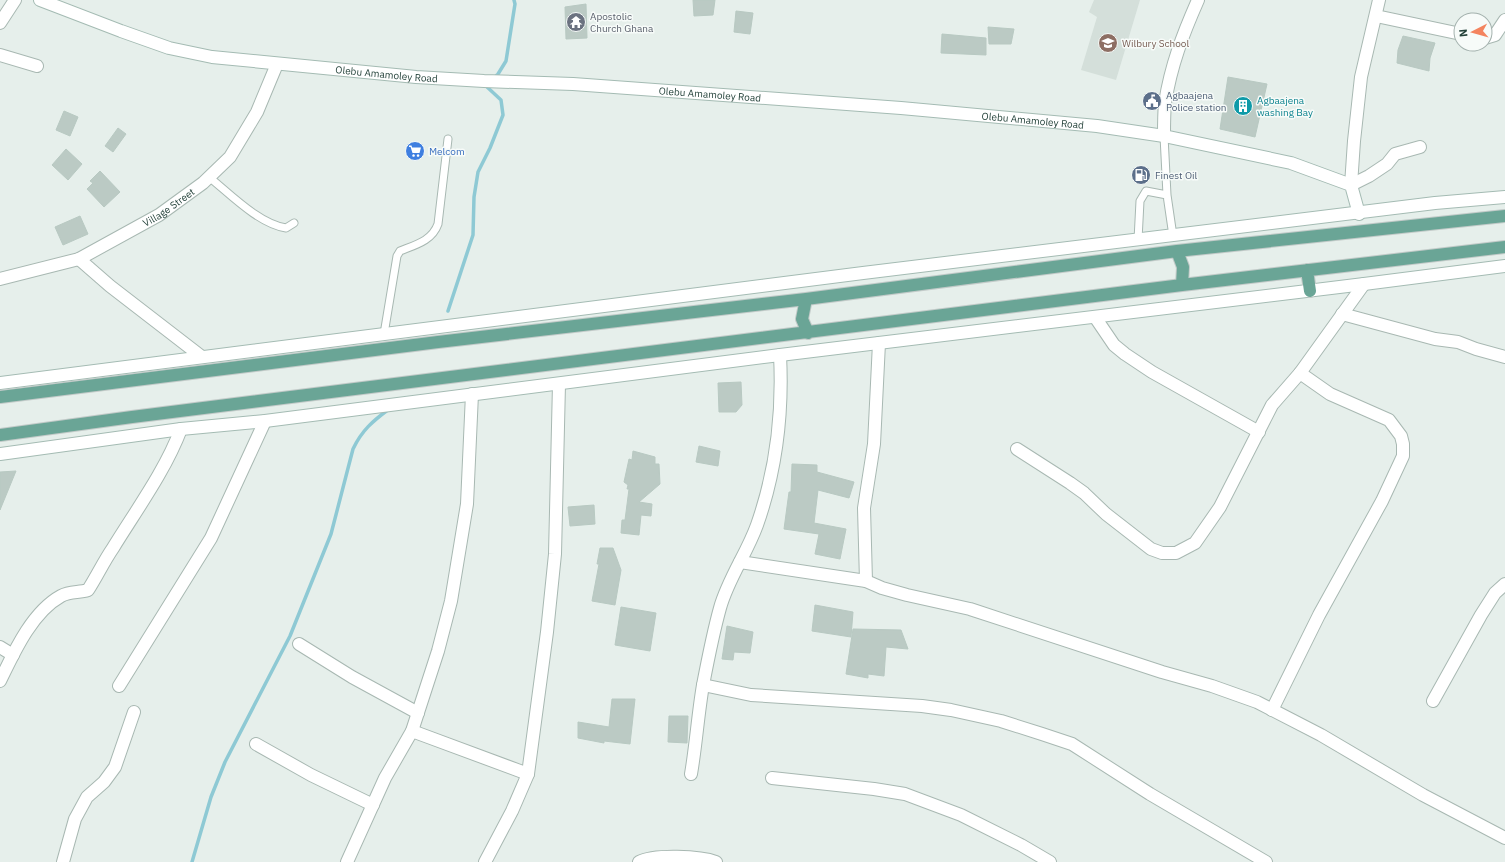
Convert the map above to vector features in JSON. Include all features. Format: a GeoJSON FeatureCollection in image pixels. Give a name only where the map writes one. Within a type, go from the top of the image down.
{"type":"FeatureCollection","features":[{"type":"Feature","properties":{"kind":"main road"},"geometry":{"type":"LineString","coordinates":[[0,397],[438,342],[806,299],[1177,251],[1505,216]]}},
{"type":"Feature","properties":{"kind":"main road"},"geometry":{"type":"LineString","coordinates":[[0,435],[203,408],[1182,285],[1505,247]]}},
{"type":"Feature","properties":{"kind":"main road"},"geometry":{"type":"LineString","coordinates":[[1177,251],[1183,267],[1182,285]]}},
{"type":"Feature","properties":{"kind":"main road"},"geometry":{"type":"LineString","coordinates":[[1307,270],[1310,291]]}},
{"type":"Feature","properties":{"kind":"main road"},"geometry":{"type":"LineString","coordinates":[[806,299],[802,319],[808,333]]}},
{"type":"Feature","properties":{"kind":"street"},"geometry":{"type":"LineString","coordinates":[[0,23],[15,0]]}},
{"type":"Feature","properties":{"kind":"street","name":"Olebu Amamoley Road"},"geometry":{"type":"LineString","coordinates":[[40,0],[169,48],[212,57],[416,77],[484,82],[573,84],[901,108],[1097,126],[1164,136],[1292,163],[1351,185]]}},
{"type":"Feature","properties":{"kind":"street"},"geometry":{"type":"LineString","coordinates":[[1164,136],[1165,104],[1173,62],[1198,0]]}},
{"type":"Feature","properties":{"kind":"street"},"geometry":{"type":"LineString","coordinates":[[1359,214],[1351,185],[1354,141],[1361,78],[1379,0]]}},
{"type":"Feature","properties":{"kind":"street"},"geometry":{"type":"LineString","coordinates":[[1376,16],[1453,32]]}},
{"type":"Feature","properties":{"kind":"street"},"geometry":{"type":"LineString","coordinates":[[1493,36],[1495,35],[1505,20]]}},
{"type":"Feature","properties":{"kind":"street"},"geometry":{"type":"LineString","coordinates":[[0,55],[37,66]]}},
{"type":"Feature","properties":{"kind":"street","name":"Village Street"},"geometry":{"type":"LineString","coordinates":[[0,279],[79,259],[159,215],[209,177],[230,158],[257,112],[277,64]]}},
{"type":"Feature","properties":{"kind":"street"},"geometry":{"type":"LineString","coordinates":[[1351,185],[1369,176],[1387,164],[1395,154],[1420,147]]}},
{"type":"Feature","properties":{"kind":"street"},"geometry":{"type":"LineString","coordinates":[[0,383],[847,275],[1359,214],[1436,203],[1505,197]]}},
{"type":"Feature","properties":{"kind":"street"},"geometry":{"type":"LineString","coordinates":[[79,259],[110,286],[202,357]]}},
{"type":"Feature","properties":{"kind":"street"},"geometry":{"type":"LineString","coordinates":[[0,454],[181,429],[265,421],[780,355],[1505,266]]}},
{"type":"Feature","properties":{"kind":"street"},"geometry":{"type":"LineString","coordinates":[[1017,449],[1074,486],[1106,514],[1151,549],[1162,553],[1176,553],[1195,543],[1220,507],[1272,405],[1300,372],[1364,284]]}},
{"type":"Feature","properties":{"kind":"street"},"geometry":{"type":"LineString","coordinates":[[1342,314],[1435,339],[1458,342],[1505,357]]}},
{"type":"Feature","properties":{"kind":"street"},"geometry":{"type":"LineString","coordinates":[[1095,317],[1114,345],[1125,354],[1152,372],[1259,432]]}},
{"type":"Feature","properties":{"kind":"street"},"geometry":{"type":"LineString","coordinates":[[866,581],[864,508],[874,444],[879,343]]}},
{"type":"Feature","properties":{"kind":"street"},"geometry":{"type":"LineString","coordinates":[[691,774],[697,742],[703,685],[720,608],[728,584],[740,562],[756,525],[768,487],[777,439],[782,385],[780,355]]}},
{"type":"Feature","properties":{"kind":"street"},"geometry":{"type":"LineString","coordinates":[[1272,710],[1319,615],[1382,502],[1403,456],[1401,436],[1389,420],[1330,394],[1300,372]]}},
{"type":"Feature","properties":{"kind":"street"},"geometry":{"type":"LineString","coordinates":[[485,862],[512,811],[528,774],[547,632],[555,554],[559,384]]}},
{"type":"Feature","properties":{"kind":"street"},"geometry":{"type":"LineString","coordinates":[[347,862],[385,778],[412,731],[438,651],[451,601],[467,504],[472,394]]}},
{"type":"Feature","properties":{"kind":"street"},"geometry":{"type":"LineString","coordinates":[[119,686],[211,538],[265,421]]}},
{"type":"Feature","properties":{"kind":"street"},"geometry":{"type":"LineString","coordinates":[[0,681],[13,655],[35,619],[61,596],[73,592],[88,590],[152,486],[175,444],[181,429]]}},
{"type":"Feature","properties":{"kind":"street"},"geometry":{"type":"LineString","coordinates":[[740,562],[866,581],[882,588],[907,595],[970,609],[1162,672],[1212,686],[1257,702],[1321,734],[1423,795],[1505,838]]}},
{"type":"Feature","properties":{"kind":"street"},"geometry":{"type":"LineString","coordinates":[[1433,701],[1481,615],[1495,593],[1505,584]]}},
{"type":"Feature","properties":{"kind":"street"},"geometry":{"type":"LineString","coordinates":[[299,644],[352,677],[418,713]]}},
{"type":"Feature","properties":{"kind":"street"},"geometry":{"type":"LineString","coordinates":[[0,647],[13,655]]}},
{"type":"Feature","properties":{"kind":"street"},"geometry":{"type":"LineString","coordinates":[[703,685],[758,695],[922,706],[951,710],[1000,721],[1042,734],[1072,744],[1150,794],[1266,862]]}},
{"type":"Feature","properties":{"kind":"street"},"geometry":{"type":"LineString","coordinates":[[63,862],[75,819],[87,797],[104,782],[115,767],[134,712]]}},
{"type":"Feature","properties":{"kind":"street"},"geometry":{"type":"LineString","coordinates":[[412,731],[528,774]]}},
{"type":"Feature","properties":{"kind":"street"},"geometry":{"type":"LineString","coordinates":[[256,744],[311,775],[373,805]]}},
{"type":"Feature","properties":{"kind":"street"},"geometry":{"type":"LineString","coordinates":[[772,778],[874,789],[905,794],[962,815],[1021,845],[1050,862]]}},
{"type":"Feature","properties":{"kind":"street"},"geometry":{"type":"LineString","coordinates":[[639,862],[665,856],[716,862]]}},
{"type":"Feature","properties":{"kind":"lane"},"geometry":{"type":"LineString","coordinates":[[1164,136],[1167,195],[1173,236]]}},
{"type":"Feature","properties":{"kind":"lane"},"geometry":{"type":"LineString","coordinates":[[384,334],[397,256],[400,251],[429,238],[436,230],[438,224],[448,139]]}},
{"type":"Feature","properties":{"kind":"lane"},"geometry":{"type":"LineString","coordinates":[[209,177],[250,211],[268,222],[286,228],[294,223]]}},
{"type":"Feature","properties":{"kind":"lane"},"geometry":{"type":"LineString","coordinates":[[1138,240],[1140,201],[1146,191],[1167,195]]}},
{"type":"Feature","properties":{"kind":"shaded area","name":"Wilbury School"},"geometry":{"type":"Polygon","coordinates":[[[1094,0],[1140,0],[1116,80],[1081,70],[1097,17],[1089,12],[1094,0]]]}},
{"type":"Feature","properties":{"kind":"building"},"geometry":{"type":"Polygon","coordinates":[[[693,0],[715,0],[713,15],[694,16],[693,0]]]}},
{"type":"Feature","properties":{"kind":"building","name":"Apostolic Church Ghana"},"geometry":{"type":"Polygon","coordinates":[[[586,4],[587,38],[566,39],[565,7],[586,4]]]}},
{"type":"Feature","properties":{"kind":"building"},"geometry":{"type":"Polygon","coordinates":[[[736,11],[753,13],[750,34],[734,32],[736,11]]]}},
{"type":"Feature","properties":{"kind":"building"},"geometry":{"type":"Polygon","coordinates":[[[988,27],[1014,29],[1011,44],[989,44],[988,27]]]}},
{"type":"Feature","properties":{"kind":"building"},"geometry":{"type":"Polygon","coordinates":[[[942,34],[986,38],[986,55],[941,53],[942,34]]]}},
{"type":"Feature","properties":{"kind":"building"},"geometry":{"type":"Polygon","coordinates":[[[1403,36],[1435,43],[1430,58],[1429,71],[1397,63],[1398,50],[1403,36]]]}},
{"type":"Feature","properties":{"kind":"building","name":"Agbaajena washing Bay"},"geometry":{"type":"Polygon","coordinates":[[[1228,77],[1267,84],[1255,137],[1220,129],[1228,77]]]}},
{"type":"Feature","properties":{"kind":"building"},"geometry":{"type":"Polygon","coordinates":[[[64,111],[78,117],[70,136],[56,130],[64,111]]]}},
{"type":"Feature","properties":{"kind":"building"},"geometry":{"type":"Polygon","coordinates":[[[118,128],[126,134],[113,152],[105,146],[118,128]]]}},
{"type":"Feature","properties":{"kind":"building"},"geometry":{"type":"Polygon","coordinates":[[[66,149],[82,164],[68,180],[52,165],[66,149]]]}},
{"type":"Feature","properties":{"kind":"building"},"geometry":{"type":"Polygon","coordinates":[[[100,171],[120,192],[104,207],[87,189],[93,183],[90,181],[100,171]]]}},
{"type":"Feature","properties":{"kind":"building"},"geometry":{"type":"Polygon","coordinates":[[[80,216],[88,234],[63,245],[55,227],[80,216]]]}},
{"type":"Feature","properties":{"kind":"building"},"geometry":{"type":"Polygon","coordinates":[[[741,382],[742,405],[736,412],[719,412],[718,383],[741,382]]]}},
{"type":"Feature","properties":{"kind":"building"},"geometry":{"type":"Polygon","coordinates":[[[699,446],[720,451],[718,466],[696,462],[699,446]]]}},
{"type":"Feature","properties":{"kind":"building"},"geometry":{"type":"Polygon","coordinates":[[[633,451],[655,457],[655,464],[659,464],[660,484],[639,502],[652,504],[651,516],[641,515],[639,535],[621,533],[622,520],[625,520],[629,489],[627,489],[628,485],[624,482],[629,459],[632,460],[633,451]]]}},
{"type":"Feature","properties":{"kind":"building"},"geometry":{"type":"Polygon","coordinates":[[[792,464],[817,465],[817,472],[854,482],[849,498],[818,490],[814,523],[846,529],[840,559],[815,554],[819,534],[784,529],[789,492],[791,492],[792,464]]]}},
{"type":"Feature","properties":{"kind":"building"},"geometry":{"type":"Polygon","coordinates":[[[16,471],[0,510],[0,472],[16,471]]]}},
{"type":"Feature","properties":{"kind":"building"},"geometry":{"type":"Polygon","coordinates":[[[594,505],[595,524],[570,526],[568,507],[594,505]]]}},
{"type":"Feature","properties":{"kind":"building"},"geometry":{"type":"Polygon","coordinates":[[[600,548],[613,548],[621,570],[615,605],[592,601],[599,564],[597,564],[600,548]]]}},
{"type":"Feature","properties":{"kind":"building"},"geometry":{"type":"Polygon","coordinates":[[[815,605],[853,612],[851,637],[812,631],[815,605]]]}},
{"type":"Feature","properties":{"kind":"building"},"geometry":{"type":"Polygon","coordinates":[[[621,607],[656,613],[650,651],[615,645],[621,607]]]}},
{"type":"Feature","properties":{"kind":"building"},"geometry":{"type":"Polygon","coordinates":[[[727,626],[753,632],[750,653],[734,652],[733,660],[722,659],[727,626]]]}},
{"type":"Feature","properties":{"kind":"building"},"geometry":{"type":"Polygon","coordinates":[[[853,629],[901,630],[908,649],[886,647],[884,676],[868,674],[868,678],[846,674],[853,629]]]}},
{"type":"Feature","properties":{"kind":"building"},"geometry":{"type":"Polygon","coordinates":[[[612,699],[635,699],[630,744],[604,741],[604,743],[578,738],[578,722],[609,727],[612,699]]]}},
{"type":"Feature","properties":{"kind":"building"},"geometry":{"type":"Polygon","coordinates":[[[669,716],[688,716],[687,743],[668,742],[669,716]]]}},
{"type":"Feature","properties":{"kind":"waterway"},"geometry":{"type":"LineString","coordinates":[[494,78],[506,61],[515,4],[514,0]]}},
{"type":"Feature","properties":{"kind":"waterway"},"geometry":{"type":"LineString","coordinates":[[448,311],[473,235],[474,197],[478,172],[490,148],[503,115],[501,100],[486,86],[488,84]]}},
{"type":"Feature","properties":{"kind":"waterway"},"geometry":{"type":"LineString","coordinates":[[192,862],[211,797],[225,762],[290,636],[331,534],[353,449],[360,436],[368,426],[389,409]]}},
{"type":"Feature","properties":{"kind":"place","name":"Apostolic Church Ghana"},"geometry":{"type":"Point","coordinates":[576,22]}},
{"type":"Feature","properties":{"kind":"place","name":"Wilbury School"},"geometry":{"type":"Point","coordinates":[1108,43]}},
{"type":"Feature","properties":{"kind":"place","name":"Agbaajena Police station"},"geometry":{"type":"Point","coordinates":[1152,101]}},
{"type":"Feature","properties":{"kind":"place","name":"Agbaajena washing Bay"},"geometry":{"type":"Point","coordinates":[1243,106]}},
{"type":"Feature","properties":{"kind":"place","name":"Melcom"},"geometry":{"type":"Point","coordinates":[415,151]}},
{"type":"Feature","properties":{"kind":"place","name":"Finest Oil"},"geometry":{"type":"Point","coordinates":[1141,175]}}]}
